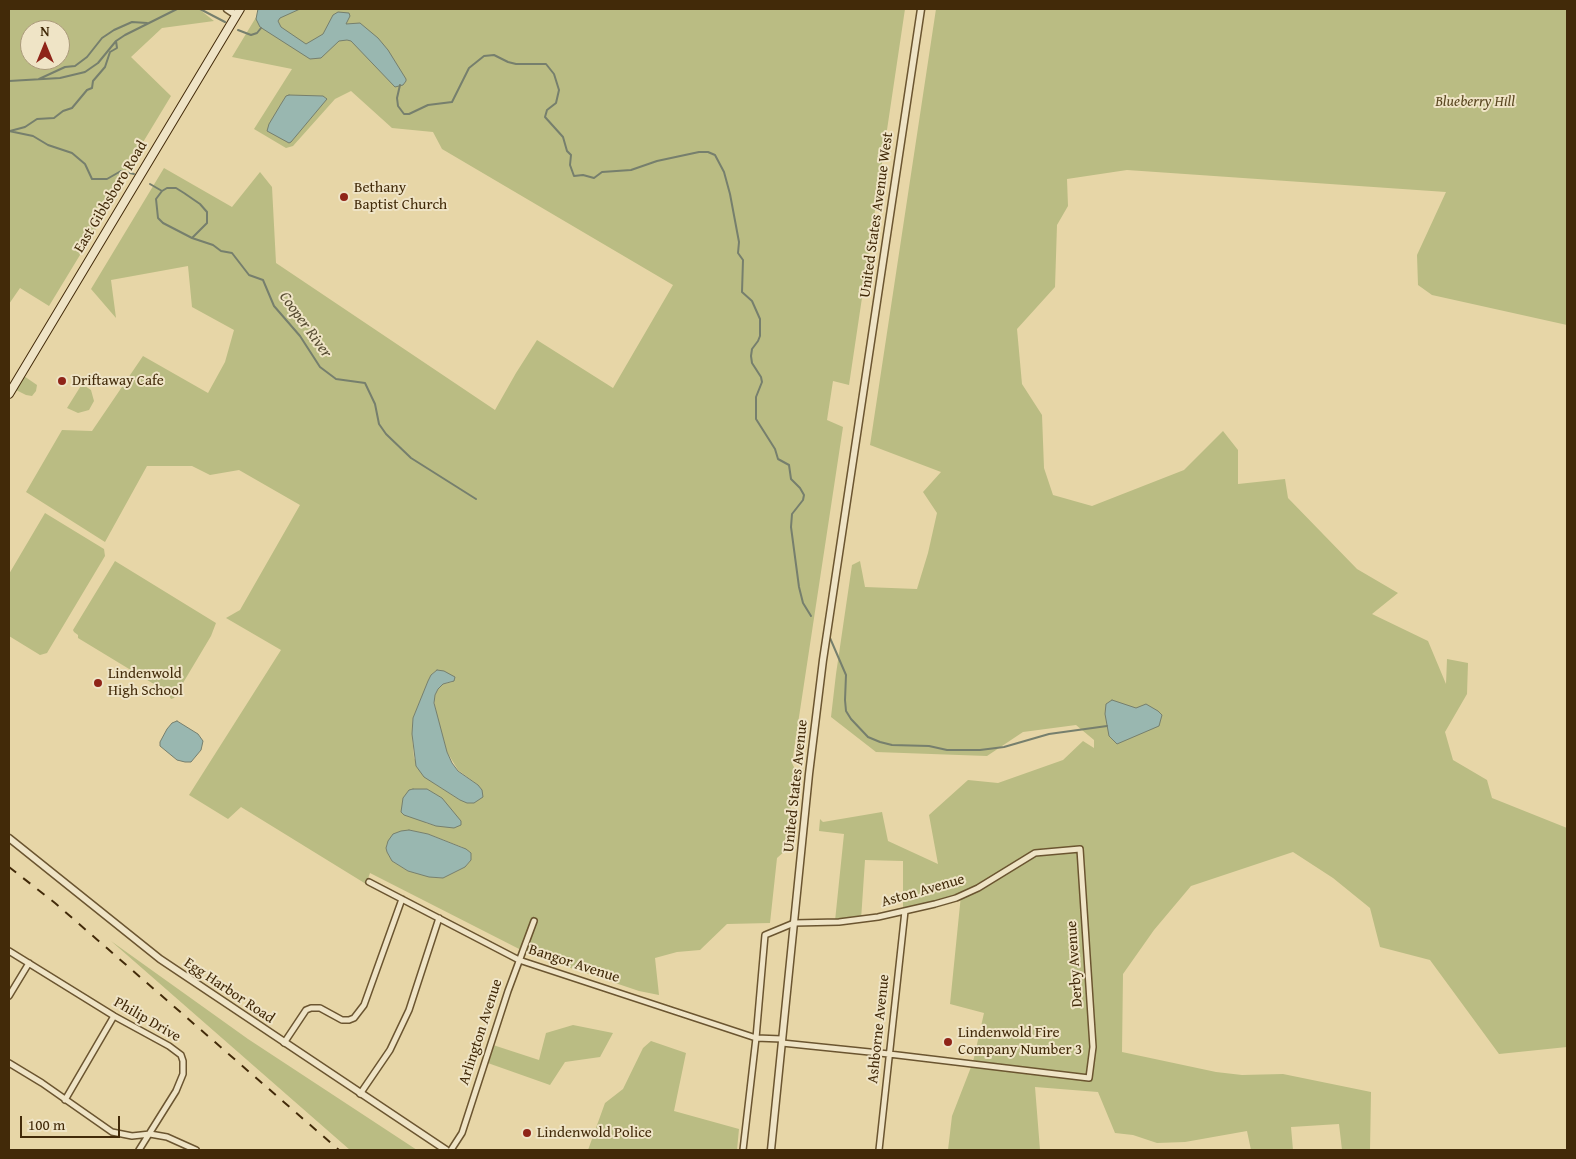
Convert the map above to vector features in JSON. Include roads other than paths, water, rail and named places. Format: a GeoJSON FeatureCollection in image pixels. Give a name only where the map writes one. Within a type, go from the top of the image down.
{"type":"FeatureCollection","features":[{"type":"Feature","properties":{"kind":"main road","name":"East Gibbsboro Road"},"geometry":{"type":"LineString","coordinates":[[9,394],[238,12]]}},
{"type":"Feature","properties":{"kind":"street"},"geometry":{"type":"LineString","coordinates":[[227,9],[238,12]]}},
{"type":"Feature","properties":{"kind":"street","name":"United States Avenue West"},"geometry":{"type":"LineString","coordinates":[[858,426],[921,9]]}},
{"type":"Feature","properties":{"kind":"street","name":"United States Avenue"},"geometry":{"type":"LineString","coordinates":[[771,1150],[809,774],[823,660],[858,426]]}},
{"type":"Feature","properties":{"kind":"street","name":"Egg Harbor Road"},"geometry":{"type":"LineString","coordinates":[[9,838],[160,959],[446,1150]]}},
{"type":"Feature","properties":{"kind":"street","name":"Aston Avenue"},"geometry":{"type":"LineString","coordinates":[[756,1038],[765,936],[794,923],[839,922],[905,911],[956,898],[978,888],[1035,853],[1080,849]]}},
{"type":"Feature","properties":{"kind":"street","name":"Derby Avenue"},"geometry":{"type":"LineString","coordinates":[[1080,849],[1093,1047],[1089,1078]]}},
{"type":"Feature","properties":{"kind":"street","name":"Bangor Avenue"},"geometry":{"type":"LineString","coordinates":[[369,882],[519,960],[756,1038],[1089,1078]]}},
{"type":"Feature","properties":{"kind":"street"},"geometry":{"type":"LineString","coordinates":[[284,1043],[306,1010],[311,1008],[320,1008],[342,1020],[354,1018],[364,1004],[402,899]]}},
{"type":"Feature","properties":{"kind":"street","name":"Ashborne Avenue"},"geometry":{"type":"LineString","coordinates":[[879,1150],[905,911]]}},
{"type":"Feature","properties":{"kind":"street"},"geometry":{"type":"LineString","coordinates":[[360,1094],[390,1050],[409,1010],[439,918]]}},
{"type":"Feature","properties":{"kind":"street","name":"Arlington Avenue"},"geometry":{"type":"LineString","coordinates":[[451,1150],[462,1133],[519,960],[534,921]]}},
{"type":"Feature","properties":{"kind":"street","name":"Philip Drive"},"geometry":{"type":"LineString","coordinates":[[9,951],[181,1055],[183,1074],[176,1091],[139,1150]]}},
{"type":"Feature","properties":{"kind":"street"},"geometry":{"type":"LineString","coordinates":[[9,996],[28,963]]}},
{"type":"Feature","properties":{"kind":"street"},"geometry":{"type":"LineString","coordinates":[[65,1100],[114,1016]]}},
{"type":"Feature","properties":{"kind":"street"},"geometry":{"type":"LineString","coordinates":[[743,1150],[756,1038]]}},
{"type":"Feature","properties":{"kind":"street"},"geometry":{"type":"LineString","coordinates":[[9,1063],[112,1132],[132,1136],[150,1134],[179,1141],[196,1150]]}},
{"type":"Feature","properties":{"kind":"water"},"geometry":{"type":"Polygon","coordinates":[[[258,9],[300,9],[280,18],[278,21],[281,27],[306,44],[323,34],[333,15],[338,12],[349,13],[350,16],[346,24],[360,23],[378,38],[388,50],[406,81],[403,85],[395,87],[351,41],[347,40],[339,41],[321,58],[310,59],[260,27],[256,19],[258,9]]]}},
{"type":"Feature","properties":{"kind":"water"},"geometry":{"type":"Polygon","coordinates":[[[286,96],[323,96],[327,99],[289,143],[267,131],[281,104],[286,96]]]}},
{"type":"Feature","properties":{"kind":"water"},"geometry":{"type":"Polygon","coordinates":[[[437,670],[444,671],[455,677],[454,681],[443,684],[438,689],[434,703],[447,752],[452,763],[458,771],[482,790],[483,797],[474,803],[460,800],[424,777],[416,766],[412,734],[413,718],[431,675],[437,670]]]}},
{"type":"Feature","properties":{"kind":"water"},"geometry":{"type":"Polygon","coordinates":[[[1112,700],[1136,708],[1146,704],[1162,715],[1159,726],[1117,744],[1109,736],[1105,714],[1106,704],[1112,700]]]}},
{"type":"Feature","properties":{"kind":"water"},"geometry":{"type":"Polygon","coordinates":[[[177,721],[198,734],[203,741],[201,750],[191,762],[177,760],[160,746],[160,742],[167,729],[172,723],[177,721]]]}},
{"type":"Feature","properties":{"kind":"water"},"geometry":{"type":"Polygon","coordinates":[[[427,789],[442,798],[461,821],[461,825],[454,828],[436,826],[404,815],[401,812],[403,798],[409,790],[427,789]]]}},
{"type":"Feature","properties":{"kind":"water"},"geometry":{"type":"Polygon","coordinates":[[[409,830],[428,834],[466,849],[471,853],[471,860],[465,867],[443,878],[429,877],[408,871],[392,861],[386,848],[393,834],[409,830]]]}},
{"type":"Feature","properties":{"kind":"waterway"},"geometry":{"type":"LineString","coordinates":[[9,81],[60,78],[85,72],[98,63],[116,41],[177,9]]}},
{"type":"Feature","properties":{"kind":"waterway"},"geometry":{"type":"LineString","coordinates":[[200,9],[225,22]]}},
{"type":"Feature","properties":{"kind":"waterway"},"geometry":{"type":"LineString","coordinates":[[39,79],[65,67],[75,66],[87,57],[102,38],[114,30],[132,22],[147,23]]}},
{"type":"Feature","properties":{"kind":"waterway"},"geometry":{"type":"LineString","coordinates":[[238,30],[251,35],[257,33],[261,28]]}},
{"type":"Feature","properties":{"kind":"waterway"},"geometry":{"type":"LineString","coordinates":[[10,131],[25,127],[37,119],[54,118],[63,111],[72,108],[87,90],[92,88],[93,81],[105,67],[110,52],[117,48],[116,41]]}},
{"type":"Feature","properties":{"kind":"waterway"},"geometry":{"type":"LineString","coordinates":[[400,85],[397,98],[398,106],[404,114],[409,114],[428,105],[452,102],[469,68],[484,56],[494,55],[516,64],[546,64],[554,74],[559,90],[556,103],[547,110],[545,117],[563,137],[567,151],[571,155],[570,165],[574,176],[583,175],[594,178],[602,172],[631,170],[657,161],[699,152],[708,152],[715,155],[724,172],[730,194],[739,242],[738,253],[743,260],[742,292],[752,301],[760,319],[760,336],[752,349],[751,356],[752,363],[762,382],[756,397],[756,419],[775,449],[778,459],[789,465],[791,479],[804,495],[803,500],[792,514],[791,527],[799,587],[803,603],[811,616]]}},
{"type":"Feature","properties":{"kind":"waterway","name":"Cooper River"},"geometry":{"type":"LineString","coordinates":[[9,131],[33,136],[48,145],[72,153],[85,164],[92,179],[107,179],[121,171],[134,174]]}},
{"type":"Feature","properties":{"kind":"waterway","name":"Cooper River"},"geometry":{"type":"LineString","coordinates":[[150,184],[162,191]]}},
{"type":"Feature","properties":{"kind":"waterway","name":"Cooper River"},"geometry":{"type":"LineString","coordinates":[[192,238],[207,223],[207,212],[200,204],[176,188],[167,188],[156,199],[158,218],[163,223],[192,238],[213,245],[221,251],[232,253],[249,275],[263,280],[274,306],[300,336],[320,367],[336,379],[365,383],[375,404],[379,424],[386,434],[411,458],[476,499]]}},
{"type":"Feature","properties":{"kind":"waterway"},"geometry":{"type":"LineString","coordinates":[[830,638],[846,675],[846,711],[868,737],[880,742],[892,745],[929,746],[947,750],[980,750],[1004,747],[1049,734],[1107,726]]}},
{"type":"Feature","properties":{"kind":"railway"},"geometry":{"type":"LineString","coordinates":[[9,867],[55,903],[339,1150]]}},
{"type":"Feature","properties":{"kind":"place","name":"Bethany Baptist Church"},"geometry":{"type":"Point","coordinates":[344,197]}},
{"type":"Feature","properties":{"kind":"place","name":"Driftaway Cafe"},"geometry":{"type":"Point","coordinates":[62,381]}},
{"type":"Feature","properties":{"kind":"place","name":"Lindenwold High School"},"geometry":{"type":"Point","coordinates":[98,683]}},
{"type":"Feature","properties":{"kind":"place","name":"Lindenwold Fire Company Number 3"},"geometry":{"type":"Point","coordinates":[948,1042]}},
{"type":"Feature","properties":{"kind":"place","name":"Lindenwold Police"},"geometry":{"type":"Point","coordinates":[527,1133]}},
{"type":"Feature","properties":{"kind":"park label","name":"Blueberry Hill"},"geometry":{"type":"Point","coordinates":[1475,102]}}]}
